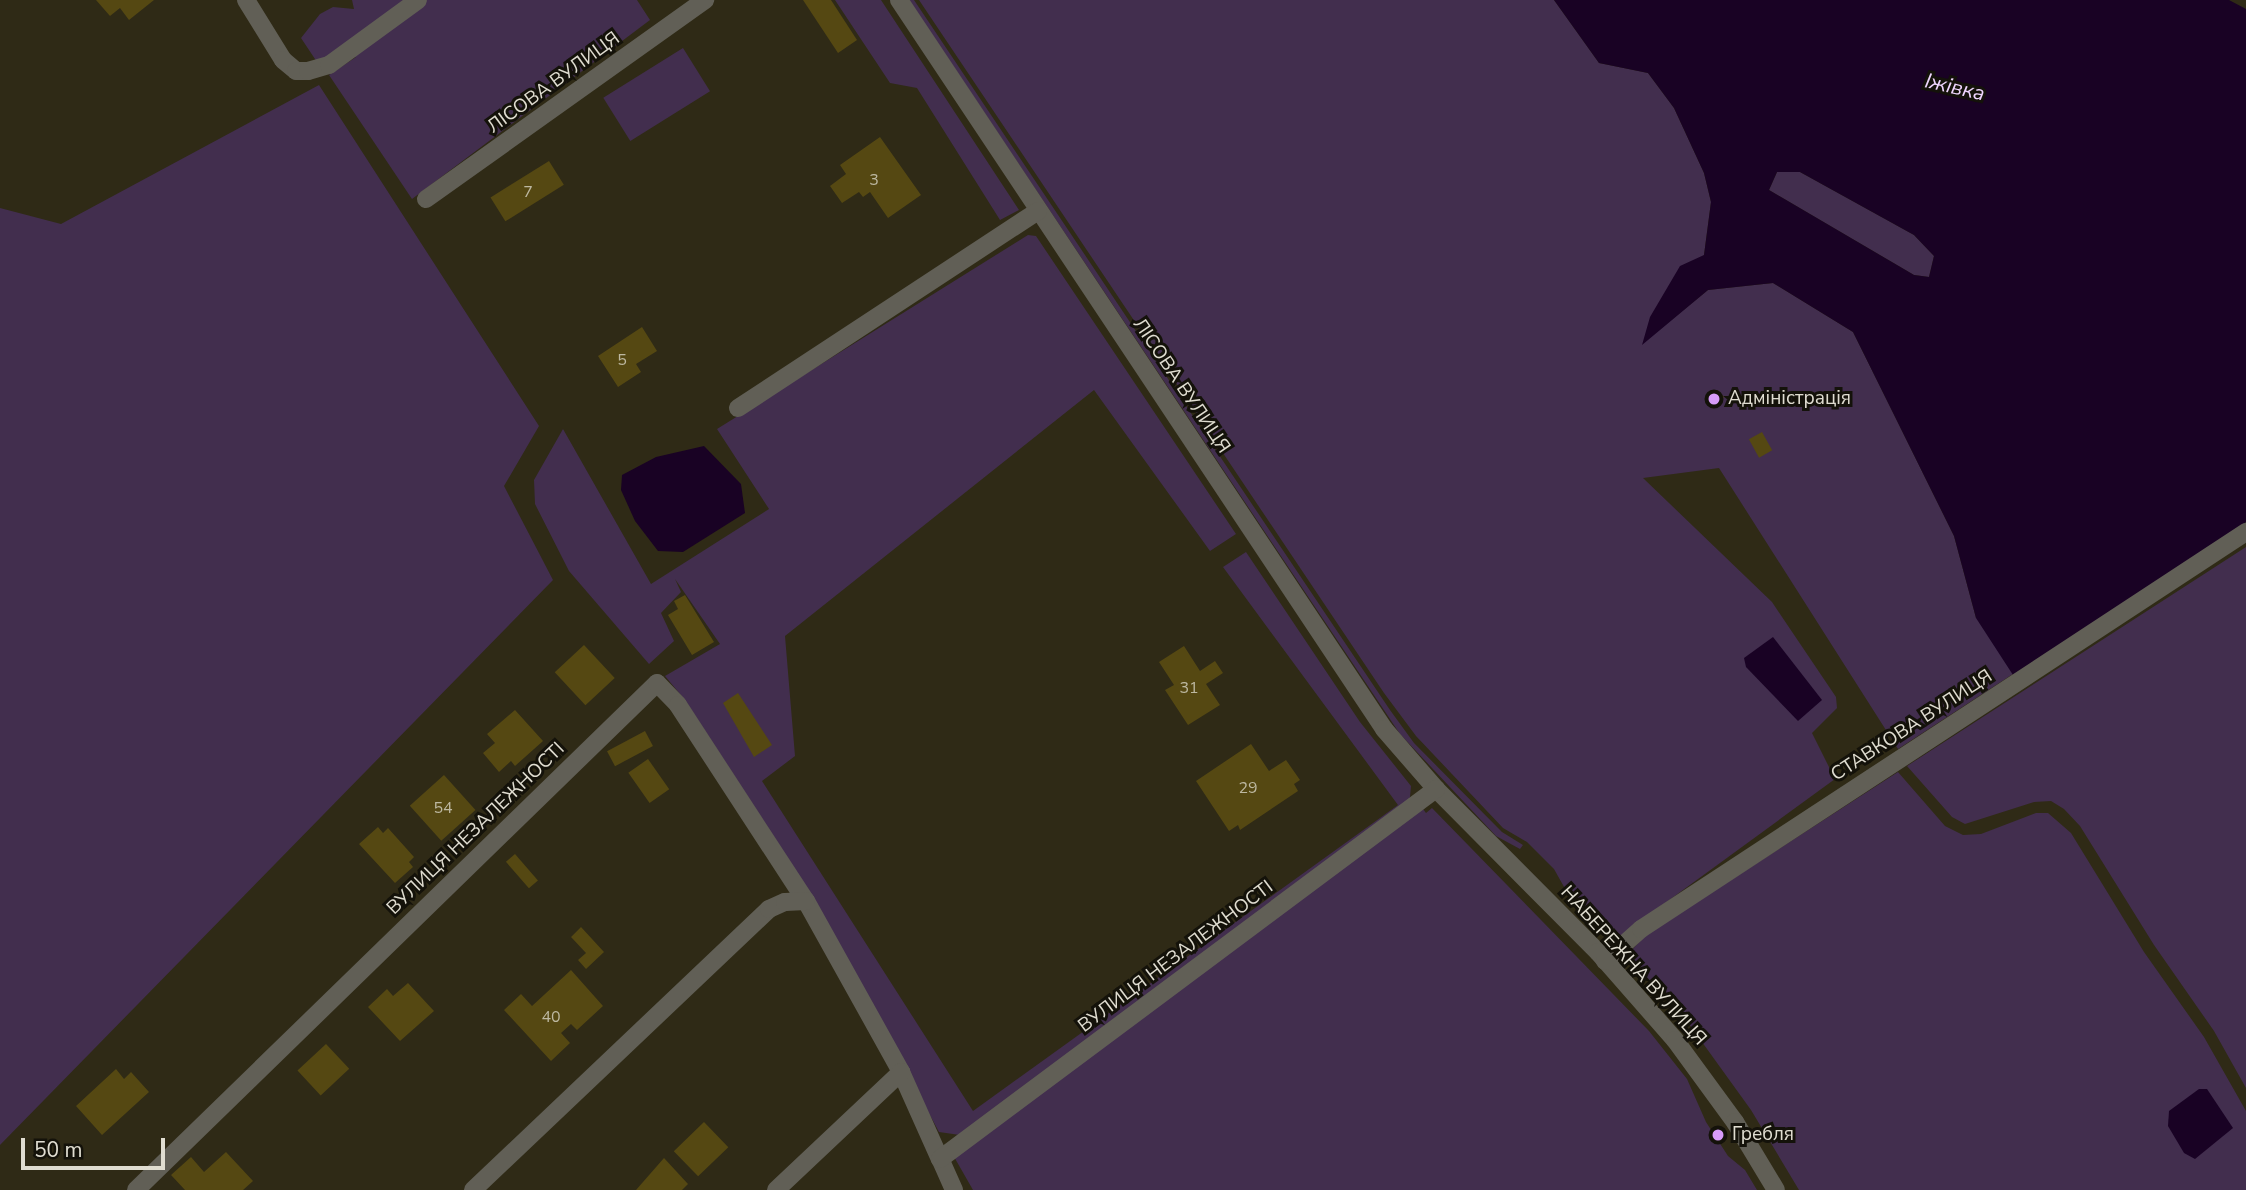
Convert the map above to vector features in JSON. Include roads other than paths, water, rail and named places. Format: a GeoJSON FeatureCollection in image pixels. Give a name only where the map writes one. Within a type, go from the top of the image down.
{"type":"FeatureCollection","features":[{"type":"Feature","properties":{"kind":"street"},"geometry":{"type":"LineString","coordinates":[[246,0],[283,60],[296,71],[330,65],[418,0]]}},
{"type":"Feature","properties":{"kind":"street","name":"ЛІСОВА ВУЛИЦЯ"},"geometry":{"type":"LineString","coordinates":[[426,199],[705,0]]}},
{"type":"Feature","properties":{"kind":"street","name":"ЛІСОВА ВУЛИЦЯ"},"geometry":{"type":"LineString","coordinates":[[899,0],[1384,729],[1436,789]]}},
{"type":"Feature","properties":{"kind":"street"},"geometry":{"type":"LineString","coordinates":[[738,408],[1038,211]]}},
{"type":"Feature","properties":{"kind":"street","name":"СТАВКОВА ВУЛИЦЯ"},"geometry":{"type":"LineString","coordinates":[[1605,961],[1641,929],[2246,532]]}},
{"type":"Feature","properties":{"kind":"street","name":"ВУЛИЦЯ НЕЗАЛЕЖНОСТІ"},"geometry":{"type":"LineString","coordinates":[[136,1190],[657,682],[678,705],[806,901],[901,1073],[954,1190]]}},
{"type":"Feature","properties":{"kind":"street","name":"НАБЕРЕЖНА ВУЛИЦЯ"},"geometry":{"type":"LineString","coordinates":[[1436,789],[1605,961],[1675,1040],[1735,1122],[1776,1190]]}},
{"type":"Feature","properties":{"kind":"street","name":"ВУЛИЦЯ НЕЗАЛЕЖНОСТІ"},"geometry":{"type":"LineString","coordinates":[[940,1159],[1436,789]]}},
{"type":"Feature","properties":{"kind":"street"},"geometry":{"type":"LineString","coordinates":[[473,1190],[769,909],[785,902],[806,901]]}},
{"type":"Feature","properties":{"kind":"street"},"geometry":{"type":"LineString","coordinates":[[776,1190],[901,1073]]}},
{"type":"Feature","properties":{"kind":"water","name":"Іжівка"},"geometry":{"type":"Polygon","coordinates":[[[1554,0],[2229,0],[2246,9],[2246,522],[2013,675],[1976,618],[1954,536],[1853,332],[1773,283],[1708,290],[1642,345],[1650,317],[1680,266],[1704,255],[1711,202],[1704,173],[1674,108],[1648,73],[1599,63],[1554,0]],[[1777,172],[1769,190],[1914,275],[1929,277],[1934,256],[1914,235],[1800,172],[1777,172]]]}},
{"type":"Feature","properties":{"kind":"water"},"geometry":{"type":"Polygon","coordinates":[[[704,446],[741,484],[745,513],[683,552],[658,551],[635,521],[621,490],[622,475],[656,457],[704,446]]]}},
{"type":"Feature","properties":{"kind":"water"},"geometry":{"type":"Polygon","coordinates":[[[1773,637],[1822,700],[1798,721],[1746,667],[1744,658],[1773,637]]]}},
{"type":"Feature","properties":{"kind":"water"},"geometry":{"type":"Polygon","coordinates":[[[2199,1089],[2207,1089],[2233,1128],[2195,1159],[2184,1153],[2168,1126],[2169,1111],[2199,1089]]]}},
{"type":"Feature","properties":{"kind":"place","name":"Адміністрація"},"geometry":{"type":"Point","coordinates":[1714,399]}},
{"type":"Feature","properties":{"kind":"place","name":"Гребля"},"geometry":{"type":"Point","coordinates":[1718,1135]}}]}
